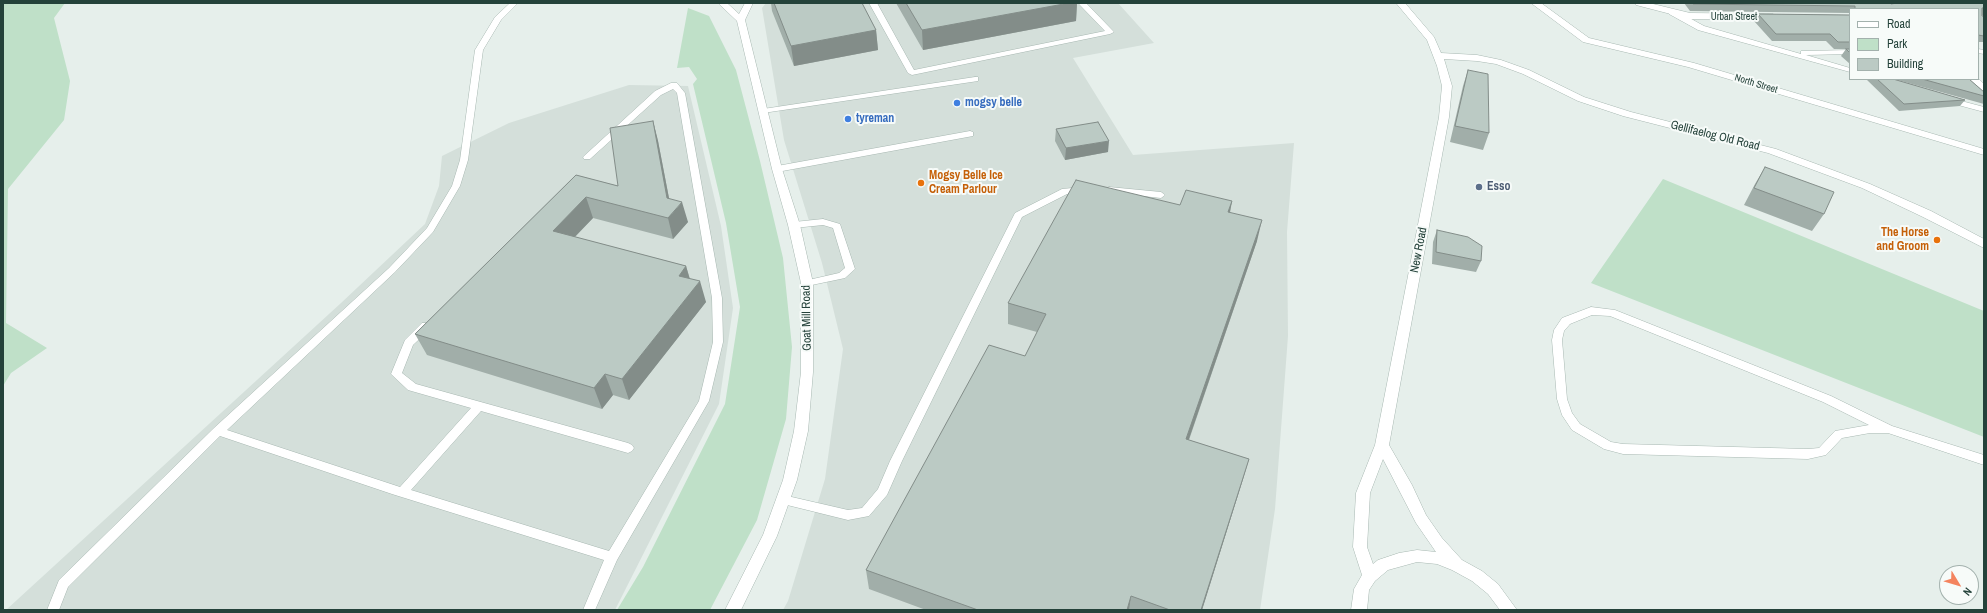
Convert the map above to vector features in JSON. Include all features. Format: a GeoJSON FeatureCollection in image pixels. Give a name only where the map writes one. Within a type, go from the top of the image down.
{"type":"FeatureCollection","features":[{"type":"Feature","properties":{"kind":"street"},"geometry":{"type":"LineString","coordinates":[[722,3],[742,20],[749,3]]}},
{"type":"Feature","properties":{"kind":"street","name":"New Road"},"geometry":{"type":"LineString","coordinates":[[1370,576],[1360,547],[1363,493],[1382,445],[1444,117],[1447,86],[1431,38],[1400,3]]}},
{"type":"Feature","properties":{"kind":"street","name":"North Street"},"geometry":{"type":"LineString","coordinates":[[1535,3],[1586,40],[1691,65],[1984,152]]}},
{"type":"Feature","properties":{"kind":"street","name":"Urban Street"},"geometry":{"type":"LineString","coordinates":[[1639,3],[1690,16],[1781,17]]}},
{"type":"Feature","properties":{"kind":"street","name":"Goat Mill Road"},"geometry":{"type":"LineString","coordinates":[[733,610],[770,536],[790,480],[801,431],[807,372],[807,283],[794,226],[777,169],[742,20]]}},
{"type":"Feature","properties":{"kind":"street","name":"Gellifaelog Old Road"},"geometry":{"type":"LineString","coordinates":[[1438,56],[1477,58],[1498,62],[1526,72],[1581,99],[1627,114],[1772,151],[1866,186],[1927,214],[1984,244]]}},
{"type":"Feature","properties":{"kind":"street"},"geometry":{"type":"LineString","coordinates":[[1974,80],[1984,89]]}},
{"type":"Feature","properties":{"kind":"street"},"geometry":{"type":"LineString","coordinates":[[1382,445],[1407,489],[1421,519],[1437,542],[1457,565]]}},
{"type":"Feature","properties":{"kind":"street"},"geometry":{"type":"LineString","coordinates":[[1359,610],[1362,589],[1370,576],[1383,565],[1399,558],[1417,556],[1437,558],[1457,565],[1477,576],[1494,589],[1505,604],[1516,610]]}},
{"type":"Feature","properties":{"kind":"lane"},"geometry":{"type":"LineString","coordinates":[[53,610],[63,584],[218,431],[392,270],[430,230],[456,186],[464,160],[479,50],[495,23],[514,3]]}},
{"type":"Feature","properties":{"kind":"lane"},"geometry":{"type":"LineString","coordinates":[[873,3],[912,73],[1110,32],[1082,3]]}},
{"type":"Feature","properties":{"kind":"lane"},"geometry":{"type":"LineString","coordinates":[[1672,12],[1701,28],[1849,70]]}},
{"type":"Feature","properties":{"kind":"lane"},"geometry":{"type":"LineString","coordinates":[[1794,53],[1849,52]]}},
{"type":"Feature","properties":{"kind":"lane"},"geometry":{"type":"LineString","coordinates":[[763,111],[975,79]]}},
{"type":"Feature","properties":{"kind":"lane"},"geometry":{"type":"LineString","coordinates":[[587,157],[658,93],[674,85],[681,93],[717,298],[718,342],[704,401],[612,557],[589,610]]}},
{"type":"Feature","properties":{"kind":"lane"},"geometry":{"type":"LineString","coordinates":[[1940,97],[1984,110]]}},
{"type":"Feature","properties":{"kind":"lane"},"geometry":{"type":"LineString","coordinates":[[777,169],[970,134]]}},
{"type":"Feature","properties":{"kind":"lane"},"geometry":{"type":"LineString","coordinates":[[783,500],[848,514],[865,512],[883,492],[896,460],[1018,215],[1065,191],[1097,189],[1161,195]]}},
{"type":"Feature","properties":{"kind":"lane"},"geometry":{"type":"LineString","coordinates":[[794,226],[823,222],[837,226],[850,269],[842,276],[807,283]]}},
{"type":"Feature","properties":{"kind":"lane"},"geometry":{"type":"LineString","coordinates":[[1888,429],[1862,429],[1839,434],[1822,452],[1808,454],[1623,450],[1608,446],[1576,427],[1567,415],[1562,399],[1557,340],[1560,330],[1566,321],[1591,311],[1611,313],[1828,398],[1888,429],[1984,460]]}},
{"type":"Feature","properties":{"kind":"lane"},"geometry":{"type":"LineString","coordinates":[[431,321],[409,343],[396,374],[412,387],[628,448]]}},
{"type":"Feature","properties":{"kind":"lane"},"geometry":{"type":"LineString","coordinates":[[402,492],[479,406]]}},
{"type":"Feature","properties":{"kind":"lane"},"geometry":{"type":"LineString","coordinates":[[218,431],[402,492],[612,557]]}},
{"type":"Feature","properties":{"kind":"shaded area"},"geometry":{"type":"Polygon","coordinates":[[[766,3],[1118,3],[1154,43],[1073,58],[1133,155],[1294,143],[1287,232],[1288,336],[1275,509],[1260,610],[783,610],[788,601],[825,479],[843,349],[822,263],[784,140],[762,8],[766,3]]]}},
{"type":"Feature","properties":{"kind":"shaded area"},"geometry":{"type":"Polygon","coordinates":[[[629,85],[688,86],[721,226],[733,308],[719,404],[615,610],[6,610],[425,224],[439,186],[442,156],[509,123],[629,85]]]}},
{"type":"Feature","properties":{"kind":"green space"},"geometry":{"type":"Polygon","coordinates":[[[3,3],[65,3],[54,18],[70,81],[64,120],[8,189],[6,323],[47,348],[11,373],[3,386],[3,3]]]}},
{"type":"Feature","properties":{"kind":"green space"},"geometry":{"type":"Polygon","coordinates":[[[688,8],[709,16],[736,70],[760,161],[783,258],[792,347],[786,419],[757,520],[710,610],[617,610],[643,567],[725,404],[740,307],[726,223],[693,84],[697,79],[689,67],[677,68],[688,8]]]}},
{"type":"Feature","properties":{"kind":"green space"},"geometry":{"type":"Polygon","coordinates":[[[1663,179],[1984,311],[1984,437],[1591,283],[1663,179]]]}},
{"type":"Feature","properties":{"kind":"building"},"geometry":{"type":"Polygon","coordinates":[[[774,3],[862,3],[876,30],[791,46],[774,3]]]}},
{"type":"Feature","properties":{"kind":"building"},"geometry":{"type":"Polygon","coordinates":[[[906,3],[1069,3],[922,30],[906,3]]]}},
{"type":"Feature","properties":{"kind":"building"},"geometry":{"type":"Polygon","coordinates":[[[1984,3],[1984,8],[1982,8],[1982,16],[1984,16],[1984,36],[1979,35],[1979,8],[1855,8],[1855,6],[1693,4],[1984,3]]]}},
{"type":"Feature","properties":{"kind":"building"},"geometry":{"type":"Polygon","coordinates":[[[1758,14],[1849,15],[1849,42],[1838,42],[1830,34],[1776,34],[1758,14]]]}},
{"type":"Feature","properties":{"kind":"building"},"geometry":{"type":"Polygon","coordinates":[[[1468,70],[1488,74],[1489,133],[1455,126],[1468,70]]]}},
{"type":"Feature","properties":{"kind":"building"},"geometry":{"type":"Polygon","coordinates":[[[1878,80],[1896,80],[1965,100],[1904,104],[1878,80]]]}},
{"type":"Feature","properties":{"kind":"building"},"geometry":{"type":"Polygon","coordinates":[[[1926,80],[1970,80],[1984,92],[1984,96],[1926,80]]]}},
{"type":"Feature","properties":{"kind":"building"},"geometry":{"type":"Polygon","coordinates":[[[653,121],[667,198],[682,202],[668,218],[586,197],[553,231],[686,266],[679,276],[700,281],[622,379],[605,374],[594,388],[415,334],[576,175],[618,186],[610,128],[653,121]]]}},
{"type":"Feature","properties":{"kind":"building"},"geometry":{"type":"Polygon","coordinates":[[[1098,122],[1109,141],[1066,148],[1056,129],[1098,122]]]}},
{"type":"Feature","properties":{"kind":"building"},"geometry":{"type":"Polygon","coordinates":[[[1765,167],[1834,192],[1824,214],[1754,188],[1765,167]]]}},
{"type":"Feature","properties":{"kind":"building"},"geometry":{"type":"Polygon","coordinates":[[[1076,180],[1180,205],[1186,190],[1232,201],[1228,212],[1262,220],[1186,439],[1249,459],[1201,610],[1170,610],[1131,596],[1127,610],[978,610],[866,570],[989,345],[1025,356],[1046,314],[1008,303],[1076,180]]]}},
{"type":"Feature","properties":{"kind":"building"},"geometry":{"type":"Polygon","coordinates":[[[1437,230],[1468,237],[1482,246],[1481,261],[1436,252],[1437,230]]]}},
{"type":"Feature","properties":{"kind":"place","name":"mogsy belle"},"geometry":{"type":"Point","coordinates":[957,103]}},
{"type":"Feature","properties":{"kind":"place","name":"tyreman"},"geometry":{"type":"Point","coordinates":[848,119]}},
{"type":"Feature","properties":{"kind":"place","name":"Mogsy Belle Ice Cream Parlour"},"geometry":{"type":"Point","coordinates":[921,183]}},
{"type":"Feature","properties":{"kind":"place","name":"Esso"},"geometry":{"type":"Point","coordinates":[1479,187]}},
{"type":"Feature","properties":{"kind":"place","name":"The Horse and Groom"},"geometry":{"type":"Point","coordinates":[1937,240]}}]}
